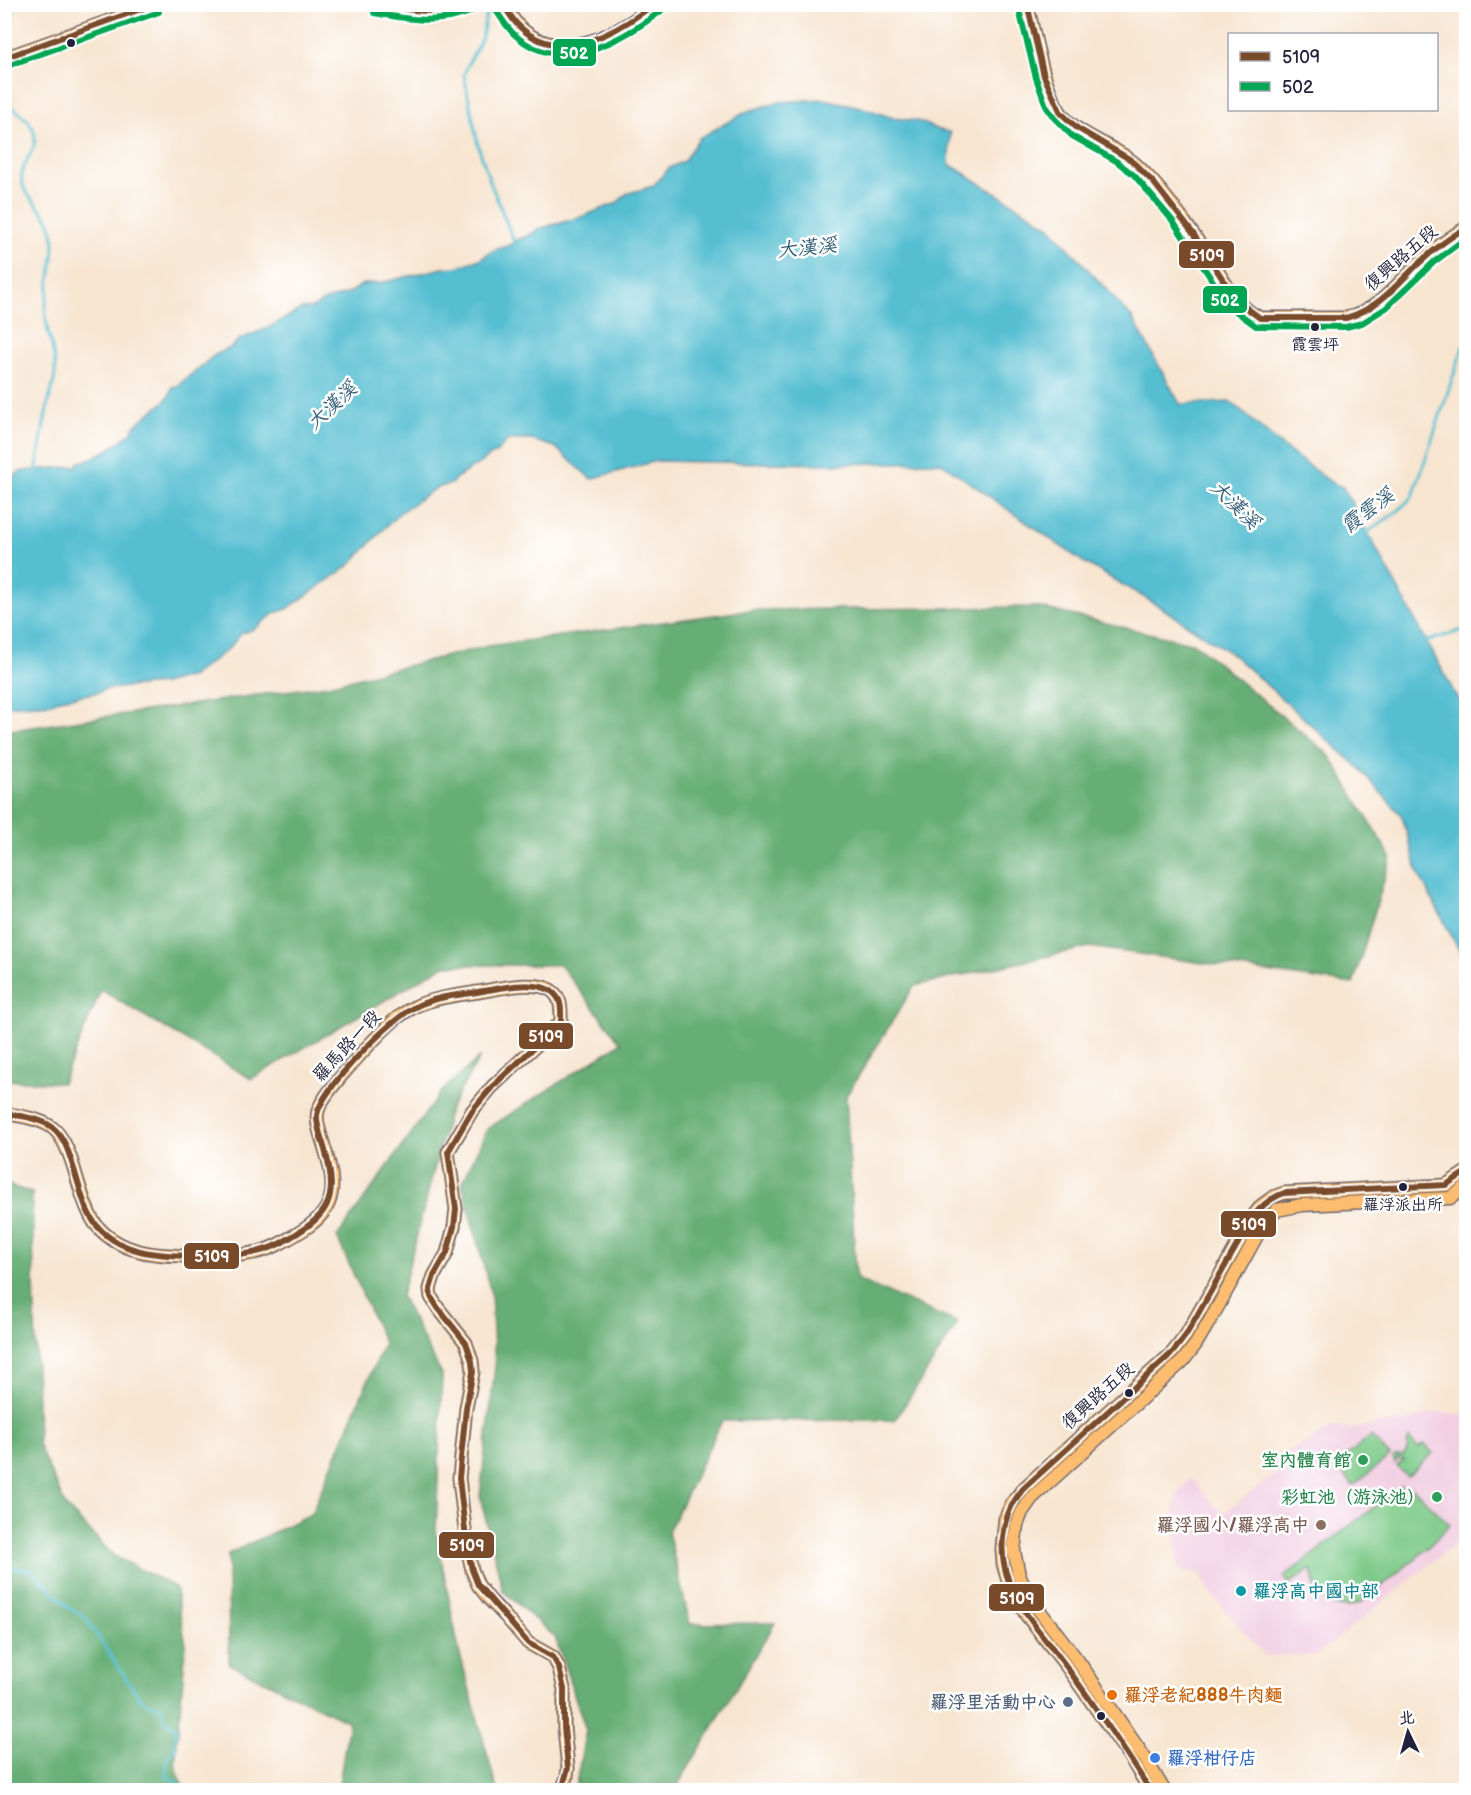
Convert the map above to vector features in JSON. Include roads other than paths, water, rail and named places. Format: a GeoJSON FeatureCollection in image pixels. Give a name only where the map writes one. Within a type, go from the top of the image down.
{"type":"FeatureCollection","features":[{"type":"Feature","properties":{"kind":"main road"},"geometry":{"type":"LineString","coordinates":[[4,58],[156,4]]}},
{"type":"Feature","properties":{"kind":"main road"},"geometry":{"type":"LineString","coordinates":[[376,4],[427,12],[455,10],[467,4]]}},
{"type":"Feature","properties":{"kind":"main road"},"geometry":{"type":"LineString","coordinates":[[503,4],[522,30],[548,43],[563,45],[608,36],[632,23],[655,4]]}},
{"type":"Feature","properties":{"kind":"main road","name":"復興路五段"},"geometry":{"type":"LineString","coordinates":[[1027,4],[1050,91],[1062,114],[1080,129],[1120,151],[1140,168],[1172,205],[1237,301],[1260,318],[1346,318],[1359,315],[1371,309],[1427,256],[1467,228]]}},
{"type":"Feature","properties":{"kind":"main road","name":"羅馬路一段"},"geometry":{"type":"LineString","coordinates":[[4,1113],[22,1116],[54,1129],[62,1138],[85,1203],[94,1221],[109,1238],[120,1244],[153,1254],[254,1254],[268,1250],[303,1229],[317,1219],[329,1204],[333,1190],[332,1170],[319,1128],[317,1112],[324,1095],[397,1018],[416,1006],[439,999],[523,985],[551,990],[557,996],[561,1007],[561,1022],[492,1087],[472,1112],[448,1152],[456,1209],[454,1227],[447,1253],[434,1276],[430,1289],[431,1297],[465,1343],[472,1361],[459,1478],[472,1570],[478,1585],[516,1632],[528,1643],[553,1657],[559,1668],[564,1689],[564,1728],[568,1768],[562,1791]]}},
{"type":"Feature","properties":{"kind":"main road","name":"復興路五段"},"geometry":{"type":"LineString","coordinates":[[1164,1791],[1142,1754],[1079,1662],[1029,1597],[1015,1563],[1014,1551],[1017,1525],[1022,1512],[1032,1498],[1183,1361],[1216,1310],[1264,1223],[1277,1210],[1446,1185],[1467,1172]]}},
{"type":"Feature","properties":{"kind":"main road","name":"復興路五段"},"geometry":{"type":"LineString","coordinates":[[1150,1791],[1144,1778],[1081,1686],[1027,1616],[1009,1584],[1003,1564],[1002,1548],[1005,1520],[1012,1503],[1023,1489],[1173,1352],[1186,1335],[1262,1204],[1284,1193],[1397,1194],[1450,1198],[1467,1187]]}},
{"type":"Feature","properties":{"kind":"main road"},"geometry":{"type":"LineString","coordinates":[[1284,1193],[1287,1207]]}},
{"type":"Feature","properties":{"kind":"water","name":"大漢溪"},"geometry":{"type":"Polygon","coordinates":[[[823,99],[861,107],[893,118],[918,121],[950,132],[949,164],[1049,226],[1133,319],[1180,404],[1231,402],[1282,446],[1332,483],[1343,487],[1466,714],[1466,963],[1418,873],[1402,816],[1358,767],[1232,654],[1159,606],[1082,561],[940,462],[829,464],[656,461],[591,479],[555,447],[532,440],[508,440],[497,452],[456,478],[451,484],[436,488],[398,514],[350,565],[287,609],[275,613],[254,629],[242,633],[227,650],[192,676],[163,684],[105,689],[100,692],[60,699],[52,703],[5,706],[5,481],[22,471],[77,466],[79,462],[108,450],[132,432],[134,426],[165,401],[172,387],[177,386],[215,355],[232,347],[238,340],[268,328],[301,309],[312,308],[324,301],[349,293],[363,284],[380,283],[443,268],[457,267],[480,259],[538,229],[578,218],[617,203],[626,194],[653,186],[669,168],[684,161],[699,138],[748,111],[780,102],[823,99]]]}},
{"type":"Feature","properties":{"kind":"waterway"},"geometry":{"type":"LineString","coordinates":[[8,53],[14,4]]}},
{"type":"Feature","properties":{"kind":"waterway"},"geometry":{"type":"LineString","coordinates":[[490,5],[481,39],[464,75],[478,145],[515,244]]}},
{"type":"Feature","properties":{"kind":"waterway"},"geometry":{"type":"LineString","coordinates":[[4,76],[7,60]]}},
{"type":"Feature","properties":{"kind":"waterway"},"geometry":{"type":"LineString","coordinates":[[4,101],[20,113],[34,131],[34,146],[24,167],[22,182],[28,194],[46,216],[54,237],[46,314],[54,356],[55,377],[36,472]]}},
{"type":"Feature","properties":{"kind":"waterway","name":"霞雲溪"},"geometry":{"type":"LineString","coordinates":[[1366,533],[1398,511],[1413,496],[1466,342]]}},
{"type":"Feature","properties":{"kind":"waterway"},"geometry":{"type":"LineString","coordinates":[[1425,642],[1466,629]]}},
{"type":"Feature","properties":{"kind":"waterway"},"geometry":{"type":"LineString","coordinates":[[4,1567],[31,1570],[72,1610],[83,1615],[141,1700],[161,1706],[164,1719],[176,1728],[175,1749],[167,1758],[166,1775],[185,1790]]}},
{"type":"Feature","properties":{"kind":"place","name":"霞雲坪"},"geometry":{"type":"Point","coordinates":[1315,327]}},
{"type":"Feature","properties":{"kind":"place","name":"羅浮派出所"},"geometry":{"type":"Point","coordinates":[1403,1187]}},
{"type":"Feature","properties":{"kind":"place","name":"室內體育館"},"geometry":{"type":"Point","coordinates":[1363,1460]}},
{"type":"Feature","properties":{"kind":"place","name":"彩虹池（游泳池）"},"geometry":{"type":"Point","coordinates":[1437,1497]}},
{"type":"Feature","properties":{"kind":"place","name":"羅浮國小/羅浮高中"},"geometry":{"type":"Point","coordinates":[1321,1525]}},
{"type":"Feature","properties":{"kind":"place","name":"羅浮高中國中部"},"geometry":{"type":"Point","coordinates":[1241,1591]}},
{"type":"Feature","properties":{"kind":"place","name":"羅浮老紀888牛肉麵"},"geometry":{"type":"Point","coordinates":[1112,1695]}},
{"type":"Feature","properties":{"kind":"place","name":"羅浮里活動中心"},"geometry":{"type":"Point","coordinates":[1068,1702]}},
{"type":"Feature","properties":{"kind":"place","name":"羅浮柑仔店"},"geometry":{"type":"Point","coordinates":[1155,1758]}}]}
